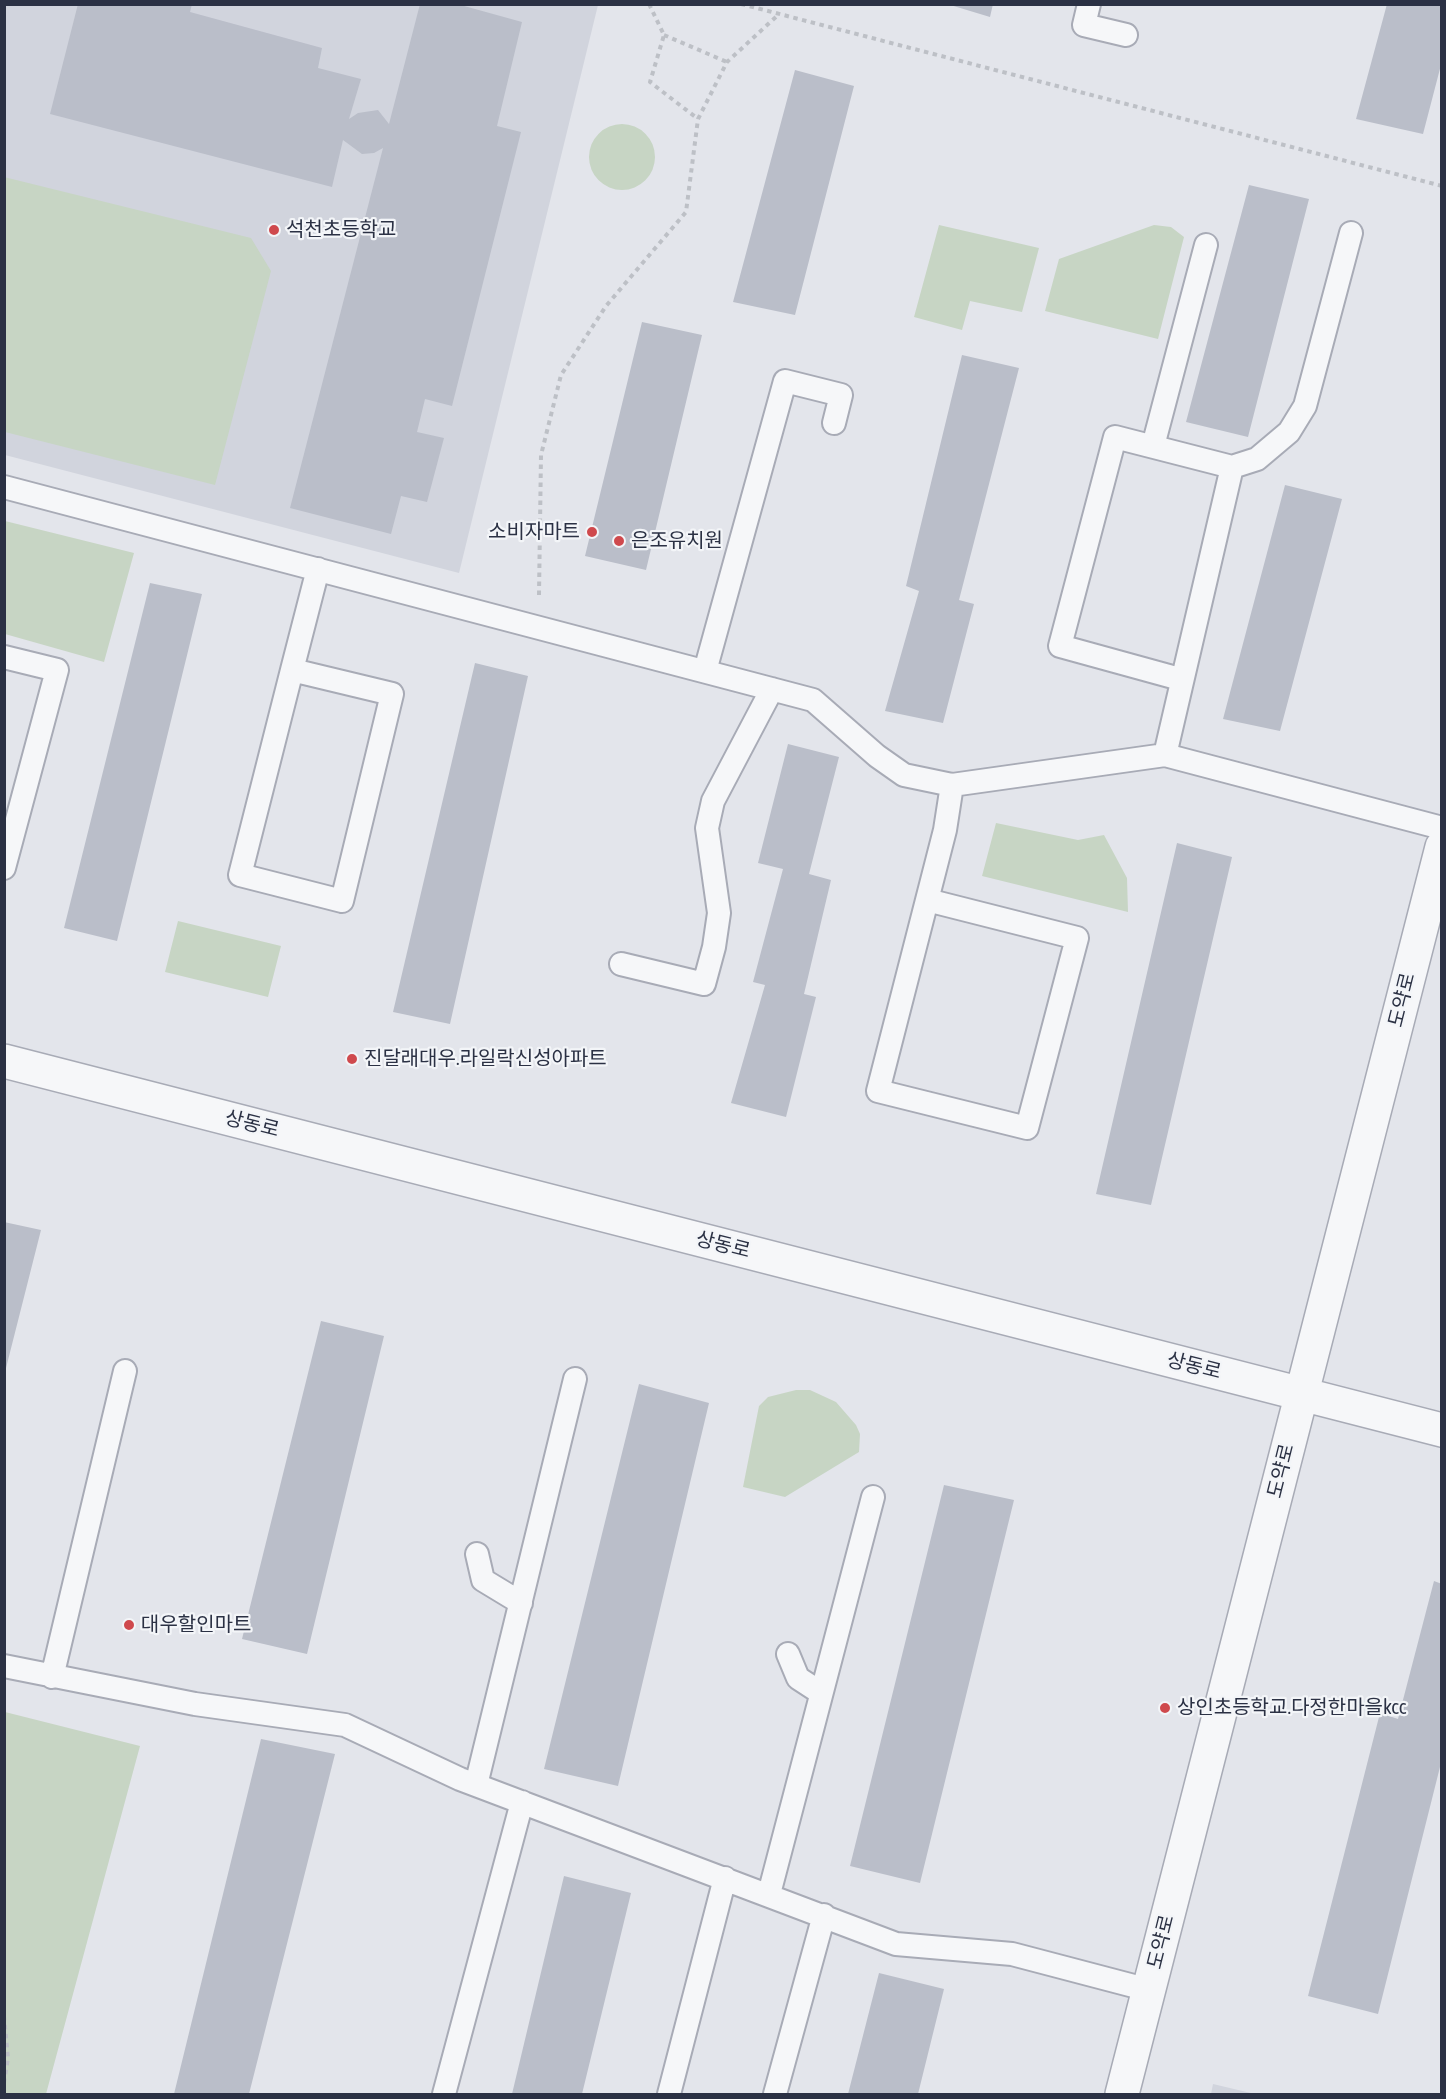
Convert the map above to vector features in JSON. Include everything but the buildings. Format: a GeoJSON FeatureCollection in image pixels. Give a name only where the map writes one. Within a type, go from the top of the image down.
{"type":"FeatureCollection","features":[{"type":"Feature","properties":{"kind":"street","name":"도약로"},"geometry":{"type":"LineString","coordinates":[[1122,2094],[1442,847]]}},
{"type":"Feature","properties":{"kind":"street","name":"상동로"},"geometry":{"type":"LineString","coordinates":[[4,1061],[1442,1430]]}},
{"type":"Feature","properties":{"kind":"lane"},"geometry":{"type":"LineString","coordinates":[[1089,4],[1084,25],[1126,35]]}},
{"type":"Feature","properties":{"kind":"lane"},"geometry":{"type":"LineString","coordinates":[[1180,679],[1060,646],[1115,437],[1232,467],[1257,459],[1281,439],[1289,432],[1305,406],[1351,233]]}},
{"type":"Feature","properties":{"kind":"lane"},"geometry":{"type":"LineString","coordinates":[[1153,447],[1206,245]]}},
{"type":"Feature","properties":{"kind":"lane"},"geometry":{"type":"LineString","coordinates":[[705,671],[785,381],[841,394],[834,423]]}},
{"type":"Feature","properties":{"kind":"lane"},"geometry":{"type":"LineString","coordinates":[[1165,754],[1180,679],[1232,467]]}},
{"type":"Feature","properties":{"kind":"lane"},"geometry":{"type":"LineString","coordinates":[[4,487],[813,700],[877,756],[904,775],[952,785],[1165,754],[1442,828]]}},
{"type":"Feature","properties":{"kind":"lane"},"geometry":{"type":"LineString","coordinates":[[292,670],[392,694],[342,901],[240,875],[292,670],[318,569]]}},
{"type":"Feature","properties":{"kind":"lane"},"geometry":{"type":"LineString","coordinates":[[4,657],[57,670],[4,868]]}},
{"type":"Feature","properties":{"kind":"lane"},"geometry":{"type":"LineString","coordinates":[[621,964],[704,984],[714,947],[719,913],[707,828],[713,801],[772,689]]}},
{"type":"Feature","properties":{"kind":"lane"},"geometry":{"type":"LineString","coordinates":[[927,900],[1077,938],[1027,1128],[878,1090],[945,830],[952,785]]}},
{"type":"Feature","properties":{"kind":"lane"},"geometry":{"type":"LineString","coordinates":[[52,1677],[125,1371]]}},
{"type":"Feature","properties":{"kind":"lane"},"geometry":{"type":"LineString","coordinates":[[476,1785],[575,1379]]}},
{"type":"Feature","properties":{"kind":"lane"},"geometry":{"type":"LineString","coordinates":[[769,1894],[873,1497]]}},
{"type":"Feature","properties":{"kind":"lane"},"geometry":{"type":"LineString","coordinates":[[477,1554],[483,1580],[521,1603]]}},
{"type":"Feature","properties":{"kind":"lane"},"geometry":{"type":"LineString","coordinates":[[788,1654],[798,1678],[821,1694]]}},
{"type":"Feature","properties":{"kind":"lane"},"geometry":{"type":"LineString","coordinates":[[4,1666],[195,1704],[345,1725],[476,1785],[896,1944],[1012,1954],[1149,1990]]}},
{"type":"Feature","properties":{"kind":"lane"},"geometry":{"type":"LineString","coordinates":[[444,2094],[522,1802]]}},
{"type":"Feature","properties":{"kind":"lane"},"geometry":{"type":"LineString","coordinates":[[669,2094],[726,1878]]}},
{"type":"Feature","properties":{"kind":"lane"},"geometry":{"type":"LineString","coordinates":[[775,2094],[824,1915]]}},
{"type":"Feature","properties":{"kind":"path"},"geometry":{"type":"LineString","coordinates":[[649,4],[664,35],[727,62]]}},
{"type":"Feature","properties":{"kind":"path"},"geometry":{"type":"LineString","coordinates":[[741,4],[1442,186]]}},
{"type":"Feature","properties":{"kind":"path"},"geometry":{"type":"LineString","coordinates":[[539,627],[541,455],[561,375],[606,306],[686,212],[698,119],[727,62],[779,14]]}},
{"type":"Feature","properties":{"kind":"path"},"geometry":{"type":"LineString","coordinates":[[664,35],[650,82],[698,119]]}},
{"type":"Feature","properties":{"kind":"path"},"geometry":{"type":"LineString","coordinates":[[4,2016],[8,2058],[4,2083]]}},
{"type":"Feature","properties":{"kind":"shaded area","name":"석천초등학교"},"geometry":{"type":"Polygon","coordinates":[[[4,5],[598,5],[459,573],[5,455],[4,5]]]}},
{"type":"Feature","properties":{"kind":"shaded area"},"geometry":{"type":"Polygon","coordinates":[[[1213,2084],[1255,2094],[1211,2094],[1213,2084]]]}},
{"type":"Feature","properties":{"kind":"green space"},"geometry":{"type":"Polygon","coordinates":[[[628,124],[646,133],[653,144],[655,157],[653,170],[646,181],[635,188],[616,190],[598,181],[591,170],[589,151],[598,133],[609,126],[628,124]]]}},
{"type":"Feature","properties":{"kind":"green space"},"geometry":{"type":"Polygon","coordinates":[[[4,177],[251,238],[271,271],[215,485],[5,432],[4,177]]]}},
{"type":"Feature","properties":{"kind":"green space"},"geometry":{"type":"Polygon","coordinates":[[[939,225],[1039,248],[1022,312],[970,301],[962,330],[914,317],[939,225]]]}},
{"type":"Feature","properties":{"kind":"green space"},"geometry":{"type":"Polygon","coordinates":[[[1154,225],[1171,227],[1184,237],[1158,339],[1045,311],[1059,259],[1154,225]]]}},
{"type":"Feature","properties":{"kind":"green space"},"geometry":{"type":"Polygon","coordinates":[[[5,521],[134,553],[104,662],[5,634],[5,521]]]}},
{"type":"Feature","properties":{"kind":"green space"},"geometry":{"type":"Polygon","coordinates":[[[996,823],[1078,840],[1104,835],[1127,878],[1128,912],[982,876],[996,823]]]}},
{"type":"Feature","properties":{"kind":"green space"},"geometry":{"type":"Polygon","coordinates":[[[178,921],[281,946],[268,997],[165,972],[178,921]]]}},
{"type":"Feature","properties":{"kind":"green space"},"geometry":{"type":"Polygon","coordinates":[[[796,1390],[810,1390],[836,1402],[856,1425],[860,1434],[859,1452],[785,1497],[743,1487],[759,1406],[768,1397],[796,1390]]]}},
{"type":"Feature","properties":{"kind":"green space"},"geometry":{"type":"Polygon","coordinates":[[[5,1712],[140,1746],[46,2094],[5,2094],[5,1712]]]}},
{"type":"Feature","properties":{"kind":"place","name":"석천초등학교"},"geometry":{"type":"Point","coordinates":[274,230]}},
{"type":"Feature","properties":{"kind":"place","name":"소비자마트"},"geometry":{"type":"Point","coordinates":[592,532]}},
{"type":"Feature","properties":{"kind":"place","name":"은조유치원"},"geometry":{"type":"Point","coordinates":[619,541]}},
{"type":"Feature","properties":{"kind":"place","name":"진달래대우.라일락신성아파트"},"geometry":{"type":"Point","coordinates":[352,1059]}},
{"type":"Feature","properties":{"kind":"place","name":"대우할인마트"},"geometry":{"type":"Point","coordinates":[129,1625]}},
{"type":"Feature","properties":{"kind":"place","name":"상인초등학교.다정한마을kcc"},"geometry":{"type":"Point","coordinates":[1165,1708]}}]}
